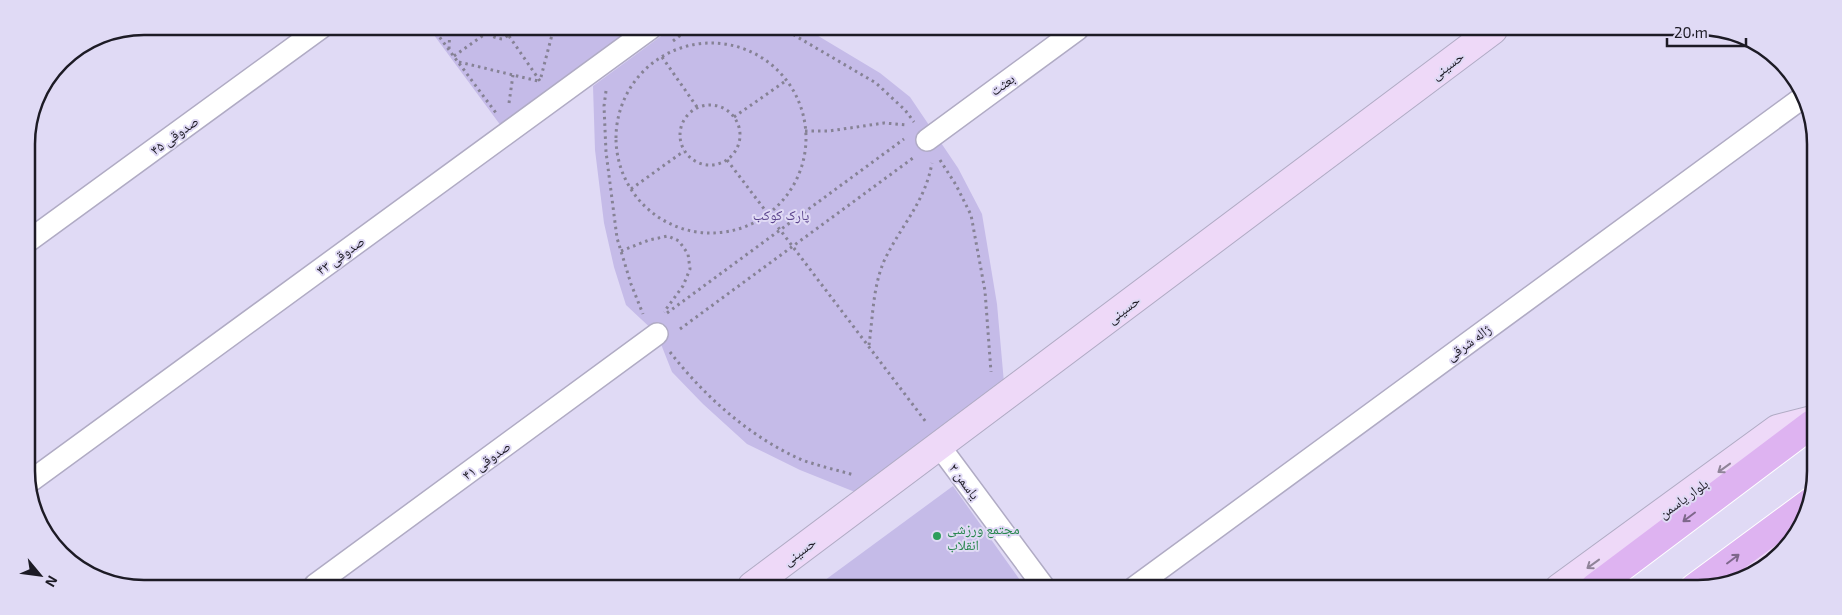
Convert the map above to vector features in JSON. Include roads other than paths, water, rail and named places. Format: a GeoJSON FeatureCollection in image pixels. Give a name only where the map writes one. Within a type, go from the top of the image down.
{"type":"FeatureCollection","features":[{"type":"Feature","properties":{"kind":"main road"},"geometry":{"type":"LineString","coordinates":[[1605,580],[1807,426]]}},
{"type":"Feature","properties":{"kind":"main road"},"geometry":{"type":"LineString","coordinates":[[1705,580],[1800,510]]}},
{"type":"Feature","properties":{"kind":"street","name":"صدوقی ۴۵"},"geometry":{"type":"LineString","coordinates":[[35,236],[311,35]]}},
{"type":"Feature","properties":{"kind":"street","name":"صدوقی ۴۳"},"geometry":{"type":"LineString","coordinates":[[35,478],[554,99],[638,35]]}},
{"type":"Feature","properties":{"kind":"street","name":"بعثت"},"geometry":{"type":"LineString","coordinates":[[924,139],[1070,35]]}},
{"type":"Feature","properties":{"kind":"street","name":"حسینی"},"geometry":{"type":"LineString","coordinates":[[760,580],[940,447],[1486,35]]}},
{"type":"Feature","properties":{"kind":"street","name":"ژاله شرقی"},"geometry":{"type":"LineString","coordinates":[[1144,580],[1798,101]]}},
{"type":"Feature","properties":{"kind":"street","name":"صدوقی ۴۱"},"geometry":{"type":"LineString","coordinates":[[322,580],[660,338]]}},
{"type":"Feature","properties":{"kind":"street","name":"بلوار یاسمن"},"geometry":{"type":"LineString","coordinates":[[1570,580],[1777,429],[1807,423]]}},
{"type":"Feature","properties":{"kind":"street","name":"یاسمن ۲"},"geometry":{"type":"LineString","coordinates":[[940,447],[1039,580]]}},
{"type":"Feature","properties":{"kind":"place","name":"مجتمع ورزشی انقلاب"},"geometry":{"type":"Point","coordinates":[937,536]}},
{"type":"Feature","properties":{"kind":"park label","name":"پارک کوکب"},"geometry":{"type":"Point","coordinates":[781,214]}}]}
